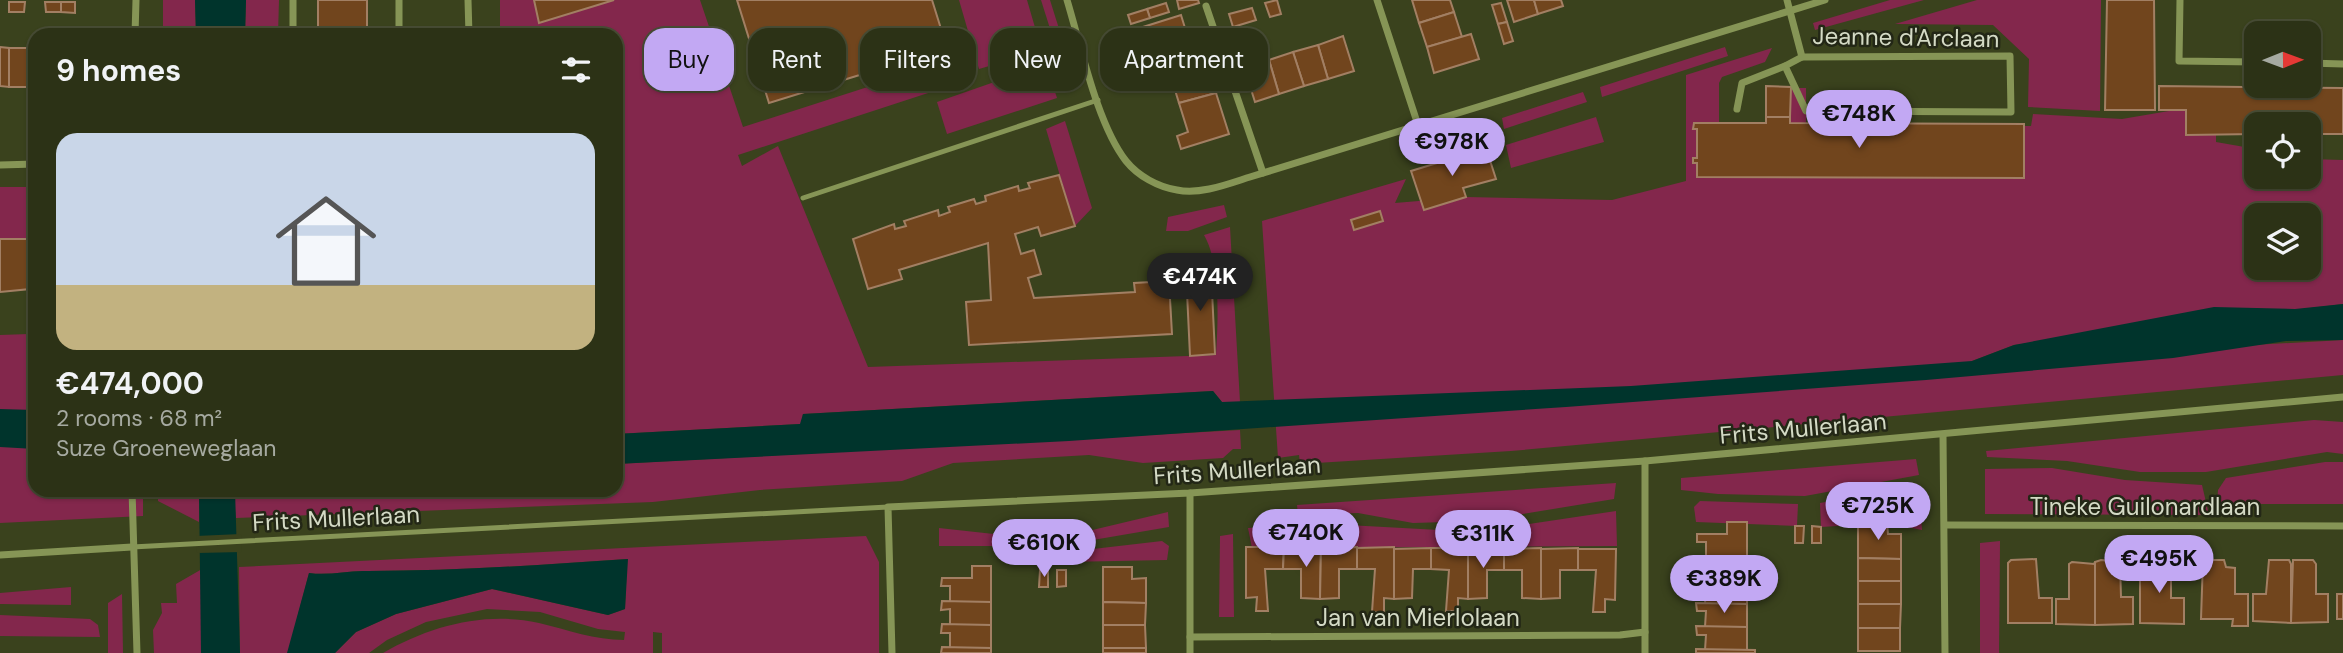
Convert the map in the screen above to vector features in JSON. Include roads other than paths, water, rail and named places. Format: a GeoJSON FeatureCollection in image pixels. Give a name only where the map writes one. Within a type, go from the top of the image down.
{"type":"FeatureCollection","features":[{"type":"Feature","properties":{"kind":"street"},"geometry":{"type":"LineString","coordinates":[[135,28],[136,0]]}},
{"type":"Feature","properties":{"kind":"street"},"geometry":{"type":"LineString","coordinates":[[293,0],[293,28]]}},
{"type":"Feature","properties":{"kind":"street"},"geometry":{"type":"LineString","coordinates":[[399,0],[399,28]]}},
{"type":"Feature","properties":{"kind":"street"},"geometry":{"type":"LineString","coordinates":[[468,0],[468,28]]}},
{"type":"Feature","properties":{"kind":"street","name":"Jeanne d'Arclaan"},"geometry":{"type":"LineString","coordinates":[[1067,0],[1105,124],[1126,162],[1147,180],[1177,191],[1202,190],[1250,177],[1825,0]]}},
{"type":"Feature","properties":{"kind":"street"},"geometry":{"type":"LineString","coordinates":[[1377,0],[1418,125]]}},
{"type":"Feature","properties":{"kind":"street"},"geometry":{"type":"LineString","coordinates":[[1787,0],[1790,11]]}},
{"type":"Feature","properties":{"kind":"street"},"geometry":{"type":"LineString","coordinates":[[2180,0],[2179,61],[2244,62]]}},
{"type":"Feature","properties":{"kind":"street"},"geometry":{"type":"LineString","coordinates":[[1206,6],[1263,173]]}},
{"type":"Feature","properties":{"kind":"street","name":"Jeanne d'Arclaan"},"geometry":{"type":"LineString","coordinates":[[1737,109],[1742,83],[1785,66],[1806,111],[2011,111],[2010,56],[1802,57],[1790,11]]}},
{"type":"Feature","properties":{"kind":"street"},"geometry":{"type":"LineString","coordinates":[[1785,66],[1802,57]]}},
{"type":"Feature","properties":{"kind":"street"},"geometry":{"type":"LineString","coordinates":[[2321,63],[2343,64]]}},
{"type":"Feature","properties":{"kind":"street"},"geometry":{"type":"LineString","coordinates":[[0,165],[28,164]]}},
{"type":"Feature","properties":{"kind":"street","name":"Frits Mullerlaan"},"geometry":{"type":"LineString","coordinates":[[888,507],[1190,493],[1645,461],[2343,397]]}},
{"type":"Feature","properties":{"kind":"street"},"geometry":{"type":"LineString","coordinates":[[1943,435],[1946,525],[1945,653]]}},
{"type":"Feature","properties":{"kind":"street"},"geometry":{"type":"LineString","coordinates":[[1645,461],[1645,653]]}},
{"type":"Feature","properties":{"kind":"street"},"geometry":{"type":"LineString","coordinates":[[1190,493],[1190,653]]}},
{"type":"Feature","properties":{"kind":"street"},"geometry":{"type":"LineString","coordinates":[[132,497],[137,653]]}},
{"type":"Feature","properties":{"kind":"street"},"geometry":{"type":"LineString","coordinates":[[888,507],[892,653]]}},
{"type":"Feature","properties":{"kind":"street","name":"Tineke Guilonardlaan"},"geometry":{"type":"LineString","coordinates":[[1946,525],[2343,526]]}},
{"type":"Feature","properties":{"kind":"street"},"geometry":{"type":"LineString","coordinates":[[0,555],[132,547]]}},
{"type":"Feature","properties":{"kind":"street","name":"Jan van Mierlolaan"},"geometry":{"type":"LineString","coordinates":[[1190,637],[1607,635],[1645,632]]}},
{"type":"Feature","properties":{"kind":"lane"},"geometry":{"type":"LineString","coordinates":[[803,198],[1098,100]]}},
{"type":"Feature","properties":{"kind":"lane","name":"Frits Mullerlaan"},"geometry":{"type":"LineString","coordinates":[[132,547],[888,507]]}},
{"type":"Feature","properties":{"kind":"water"},"geometry":{"type":"Polygon","coordinates":[[[195,0],[246,0],[245,28],[196,28],[195,0]]]}},
{"type":"Feature","properties":{"kind":"water"},"geometry":{"type":"Polygon","coordinates":[[[2343,304],[2343,340],[2286,341],[2173,358],[1926,380],[1566,407],[1069,441],[623,464],[623,434],[800,424],[803,414],[1213,391],[1222,402],[1631,386],[1972,361],[2014,345],[2214,307],[2295,309],[2343,304]]]}},
{"type":"Feature","properties":{"kind":"water"},"geometry":{"type":"Polygon","coordinates":[[[0,409],[28,410],[28,449],[0,447],[0,409]]]}},
{"type":"Feature","properties":{"kind":"water"},"geometry":{"type":"Polygon","coordinates":[[[199,497],[235,497],[240,653],[201,653],[199,497]]]}},
{"type":"Feature","properties":{"kind":"water"},"geometry":{"type":"Polygon","coordinates":[[[628,559],[625,609],[608,615],[492,589],[396,614],[356,632],[335,653],[287,653],[309,573],[466,569],[628,559]]]}}]}
